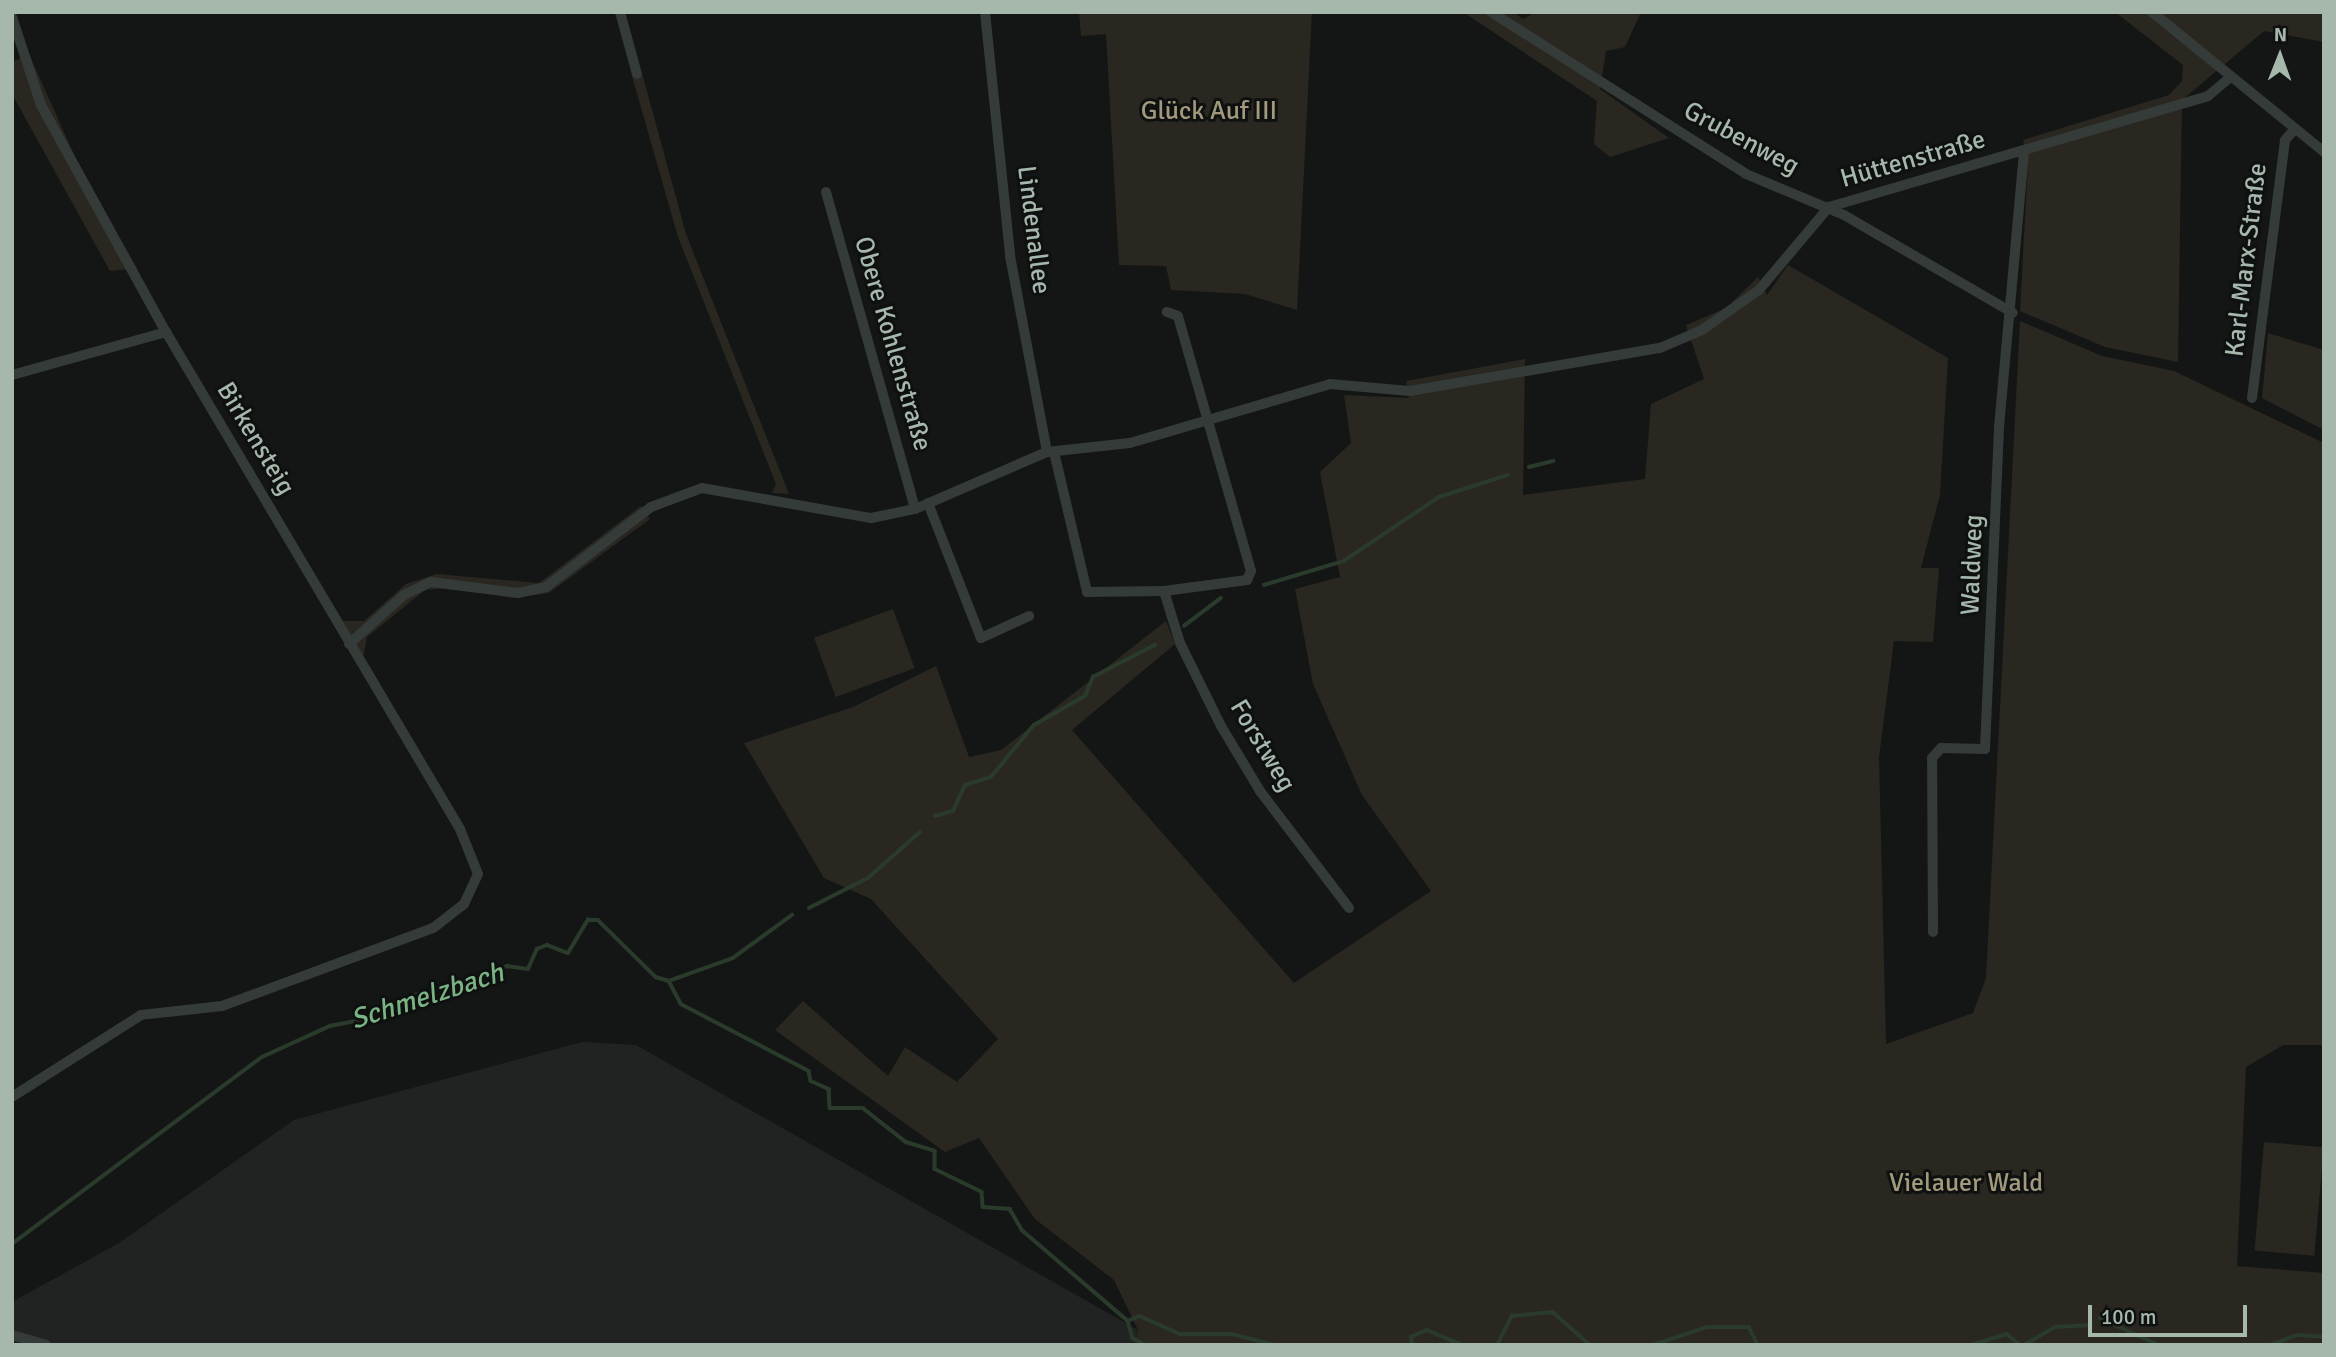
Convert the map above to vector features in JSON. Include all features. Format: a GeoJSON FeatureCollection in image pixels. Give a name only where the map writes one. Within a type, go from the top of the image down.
{"type":"FeatureCollection","features":[{"type":"Feature","properties":{"kind":"street"},"geometry":{"type":"LineString","coordinates":[[620,12],[637,74]]}},
{"type":"Feature","properties":{"kind":"street","name":"Lindenallee"},"geometry":{"type":"LineString","coordinates":[[985,12],[1010,256],[1051,452]]}},
{"type":"Feature","properties":{"kind":"street","name":"Grubenweg"},"geometry":{"type":"LineString","coordinates":[[1491,12],[1746,174],[1829,207],[2012,313]]}},
{"type":"Feature","properties":{"kind":"street"},"geometry":{"type":"LineString","coordinates":[[2152,12],[2228,79],[2324,152]]}},
{"type":"Feature","properties":{"kind":"street","name":"Birkensteig"},"geometry":{"type":"LineString","coordinates":[[12,17],[41,105],[166,332],[460,829],[478,874],[464,904],[433,928],[222,1006],[141,1015],[12,1097]]}},
{"type":"Feature","properties":{"kind":"street","name":"Hüttenstraße"},"geometry":{"type":"LineString","coordinates":[[1208,418],[1279,396],[1330,384],[1410,391],[1660,348],[1702,330],[1759,290],[1829,207],[2208,96],[2228,79]]}},
{"type":"Feature","properties":{"kind":"street","name":"Karl-Marx-Straße"},"geometry":{"type":"LineString","coordinates":[[2252,398],[2285,140],[2293,131]]}},
{"type":"Feature","properties":{"kind":"street","name":"Waldweg"},"geometry":{"type":"LineString","coordinates":[[1933,932],[1932,758],[1941,748],[1985,749],[1999,427],[2012,313],[2024,152]]}},
{"type":"Feature","properties":{"kind":"street","name":"Obere Kohlenstraße"},"geometry":{"type":"LineString","coordinates":[[826,192],[915,509]]}},
{"type":"Feature","properties":{"kind":"street"},"geometry":{"type":"LineString","coordinates":[[1051,452],[1087,592],[1164,591],[1247,580],[1251,571],[1178,316],[1167,312]]}},
{"type":"Feature","properties":{"kind":"street"},"geometry":{"type":"LineString","coordinates":[[12,375],[166,332]]}},
{"type":"Feature","properties":{"kind":"street"},"geometry":{"type":"LineString","coordinates":[[349,644],[404,595],[432,582],[518,593],[546,587],[650,507],[702,488],[871,518],[915,509],[1051,452],[1130,443],[1208,418]]}},
{"type":"Feature","properties":{"kind":"street"},"geometry":{"type":"LineString","coordinates":[[928,503],[981,638],[1029,616]]}},
{"type":"Feature","properties":{"kind":"street","name":"Forstweg"},"geometry":{"type":"LineString","coordinates":[[1164,591],[1180,643],[1221,726],[1260,791],[1349,908]]}},
{"type":"Feature","properties":{"kind":"street"},"geometry":{"type":"LineString","coordinates":[[12,1335],[46,1345]]}},
{"type":"Feature","properties":{"kind":"shaded area"},"geometry":{"type":"Polygon","coordinates":[[[582,1042],[636,1045],[1138,1330],[1136,1345],[12,1345],[12,1302],[119,1243],[294,1120],[582,1042]]]}},
{"type":"Feature","properties":{"kind":"green space","name":"Glück Auf III"},"geometry":{"type":"Polygon","coordinates":[[[1079,12],[1312,12],[1297,310],[1245,294],[1171,290],[1166,266],[1119,265],[1106,34],[1081,36],[1079,12]]]}},
{"type":"Feature","properties":{"kind":"green space"},"geometry":{"type":"Polygon","coordinates":[[[1463,12],[1513,12],[1523,19],[1536,12],[1641,12],[1625,47],[1606,51],[1600,89],[1669,138],[1610,157],[1594,144],[1597,101],[1463,12]]]}},
{"type":"Feature","properties":{"kind":"green space"},"geometry":{"type":"Polygon","coordinates":[[[2115,12],[2324,12],[2324,42],[2264,31],[2182,100],[2178,362],[2105,347],[2020,311],[2028,162],[2023,140],[2169,95],[2182,81],[2183,65],[2115,12]]]}},
{"type":"Feature","properties":{"kind":"green space"},"geometry":{"type":"Polygon","coordinates":[[[29,54],[84,177],[137,268],[110,271],[12,94],[12,62],[29,54]]]}},
{"type":"Feature","properties":{"kind":"green space"},"geometry":{"type":"Polygon","coordinates":[[[642,73],[686,234],[789,494],[772,493],[776,484],[678,237],[632,76],[642,73]]]}},
{"type":"Feature","properties":{"kind":"green space","name":"Vielauer Wald"},"geometry":{"type":"Polygon","coordinates":[[[1788,265],[1948,358],[1940,495],[1921,568],[1939,568],[1933,642],[1894,641],[1879,757],[1886,1044],[1973,1013],[1986,978],[2020,321],[2102,356],[2174,371],[2324,443],[2324,1045],[2283,1045],[2246,1067],[2237,1266],[2324,1273],[2324,1345],[1136,1345],[1138,1330],[1114,1280],[1035,1219],[979,1138],[945,1152],[775,1030],[803,1001],[888,1076],[905,1047],[957,1082],[998,1039],[871,899],[824,878],[744,743],[853,707],[936,666],[969,757],[1001,750],[1166,621],[1175,644],[1072,730],[1294,983],[1431,891],[1362,795],[1313,684],[1295,589],[1340,577],[1320,472],[1351,443],[1344,395],[1409,398],[1406,381],[1525,359],[1523,495],[1645,479],[1651,404],[1704,379],[1686,325],[1726,308],[1758,277],[1767,295],[1788,265]]]}},
{"type":"Feature","properties":{"kind":"green space"},"geometry":{"type":"Polygon","coordinates":[[[2268,333],[2324,350],[2324,430],[2262,398],[2268,333]]]}},
{"type":"Feature","properties":{"kind":"green space"},"geometry":{"type":"Polygon","coordinates":[[[641,506],[650,519],[549,593],[513,598],[456,587],[425,590],[367,637],[363,658],[343,621],[364,621],[406,584],[437,574],[539,583],[641,506]]]}},
{"type":"Feature","properties":{"kind":"green space"},"geometry":{"type":"Polygon","coordinates":[[[893,609],[915,668],[836,697],[814,638],[893,609]]]}},
{"type":"Feature","properties":{"kind":"green space"},"geometry":{"type":"Polygon","coordinates":[[[2264,1142],[2324,1147],[2314,1256],[2255,1251],[2264,1142]]]}},
{"type":"Feature","properties":{"kind":"waterway"},"geometry":{"type":"LineString","coordinates":[[1529,467],[1553,461]]}},
{"type":"Feature","properties":{"kind":"waterway"},"geometry":{"type":"LineString","coordinates":[[1264,585],[1344,561],[1439,497],[1508,475]]}},
{"type":"Feature","properties":{"kind":"waterway"},"geometry":{"type":"LineString","coordinates":[[1184,626],[1221,598]]}},
{"type":"Feature","properties":{"kind":"waterway"},"geometry":{"type":"LineString","coordinates":[[935,816],[953,811],[965,785],[991,777],[1034,725],[1085,696],[1093,677],[1155,645]]}},
{"type":"Feature","properties":{"kind":"waterway"},"geometry":{"type":"LineString","coordinates":[[809,908],[868,878],[920,832]]}},
{"type":"Feature","properties":{"kind":"waterway"},"geometry":{"type":"LineString","coordinates":[[669,981],[733,958],[792,915]]}},
{"type":"Feature","properties":{"kind":"waterway"},"geometry":{"type":"LineString","coordinates":[[12,1244],[262,1057],[330,1026],[381,1016],[414,995],[478,982],[507,966],[528,969],[537,949],[547,945],[568,953],[588,920],[598,920],[656,977],[669,981],[681,1004],[809,1071],[811,1081],[829,1089],[830,1108],[863,1108],[906,1142],[935,1151],[935,1169],[982,1192],[983,1207],[1010,1209],[1022,1230],[1128,1321],[1140,1316],[1180,1334],[1232,1334],[1275,1345]]}},
{"type":"Feature","properties":{"kind":"waterway","name":"Schmelzbach"},"geometry":{"type":"LineString","coordinates":[[1497,1345],[1512,1316],[1553,1312],[1590,1345]]}},
{"type":"Feature","properties":{"kind":"waterway","name":"Schmelzbach"},"geometry":{"type":"LineString","coordinates":[[2100,1318],[2159,1345]]}},
{"type":"Feature","properties":{"kind":"waterway"},"geometry":{"type":"LineString","coordinates":[[1128,1321],[1133,1338],[1145,1345]]}},
{"type":"Feature","properties":{"kind":"waterway","name":"Schmelzbach"},"geometry":{"type":"LineString","coordinates":[[2024,1345],[2055,1327],[2091,1325]]}},
{"type":"Feature","properties":{"kind":"waterway","name":"Schmelzbach"},"geometry":{"type":"LineString","coordinates":[[1653,1345],[1707,1327],[1749,1327],[1758,1345]]}},
{"type":"Feature","properties":{"kind":"waterway","name":"Schmelzbach"},"geometry":{"type":"LineString","coordinates":[[1412,1345],[1411,1337],[1427,1330],[1463,1345]]}},
{"type":"Feature","properties":{"kind":"waterway","name":"Schmelzbach"},"geometry":{"type":"LineString","coordinates":[[1971,1345],[2007,1334],[2020,1345]]}},
{"type":"Feature","properties":{"kind":"waterway","name":"Schmelzbach"},"geometry":{"type":"LineString","coordinates":[[2270,1345],[2298,1335],[2324,1337]]}},
{"type":"Feature","properties":{"kind":"waterway","name":"Schmelzbach"},"geometry":{"type":"LineString","coordinates":[[1297,1345],[1325,1345]]}},
{"type":"Feature","properties":{"kind":"waterway","name":"Schmelzbach"},"geometry":{"type":"LineString","coordinates":[[1465,1345],[1495,1345]]}}]}
